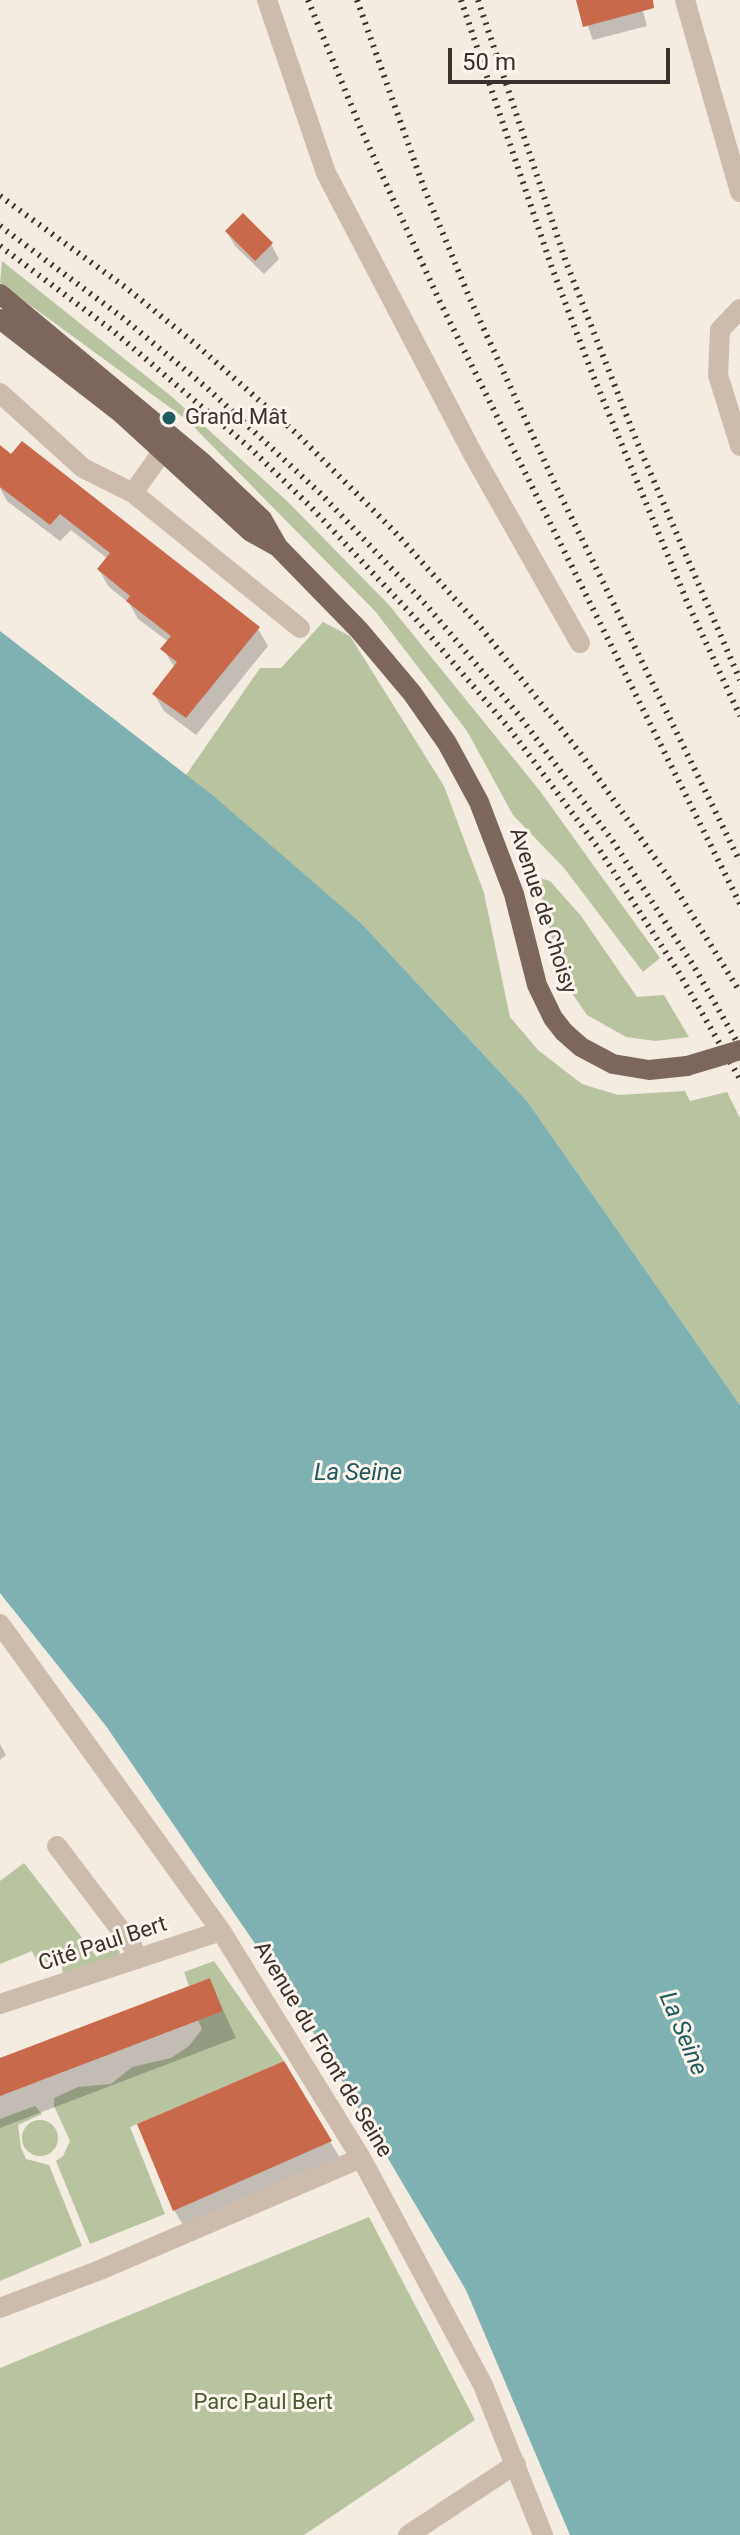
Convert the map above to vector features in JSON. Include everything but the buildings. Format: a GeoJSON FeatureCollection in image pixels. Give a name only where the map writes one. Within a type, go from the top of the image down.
{"type":"FeatureCollection","features":[{"type":"Feature","properties":{"kind":"main road","name":"Avenue de Choisy"},"geometry":{"type":"LineString","coordinates":[[0,294],[167,442],[262,519],[278,547],[393,670],[427,713],[464,772],[502,857],[537,985],[553,1018],[581,1047],[613,1064],[649,1070],[687,1066],[740,1050]]}},
{"type":"Feature","properties":{"kind":"main road","name":"Avenue de Choisy"},"geometry":{"type":"LineString","coordinates":[[0,319],[121,413],[167,442]]}},
{"type":"Feature","properties":{"kind":"street"},"geometry":{"type":"LineString","coordinates":[[267,0],[326,173],[474,456],[580,643]]}},
{"type":"Feature","properties":{"kind":"street"},"geometry":{"type":"LineString","coordinates":[[685,0],[740,192]]}},
{"type":"Feature","properties":{"kind":"street"},"geometry":{"type":"LineString","coordinates":[[740,309],[720,330],[718,375],[740,446]]}},
{"type":"Feature","properties":{"kind":"street"},"geometry":{"type":"LineString","coordinates":[[0,393],[83,468],[133,493],[300,628]]}},
{"type":"Feature","properties":{"kind":"street"},"geometry":{"type":"LineString","coordinates":[[133,493],[167,442]]}},
{"type":"Feature","properties":{"kind":"street","name":"Avenue du Front de Seine"},"geometry":{"type":"LineString","coordinates":[[1,1627],[221,1931],[361,2158],[483,2385],[543,2535]]}},
{"type":"Feature","properties":{"kind":"street"},"geometry":{"type":"LineString","coordinates":[[57,1846],[132,1945],[137,1959]]}},
{"type":"Feature","properties":{"kind":"street","name":"Cité Paul Bert"},"geometry":{"type":"LineString","coordinates":[[0,2004],[221,1931]]}},
{"type":"Feature","properties":{"kind":"street"},"geometry":{"type":"LineString","coordinates":[[0,2308],[100,2270],[361,2158]]}},
{"type":"Feature","properties":{"kind":"street"},"geometry":{"type":"LineString","coordinates":[[408,2535],[516,2464]]}},
{"type":"Feature","properties":{"kind":"green space"},"geometry":{"type":"Polygon","coordinates":[[[2,261],[171,396],[287,501],[389,605],[540,791],[660,958],[643,972],[564,868],[513,815],[467,731],[375,611],[187,420],[0,283],[2,261]]]}},
{"type":"Feature","properties":{"kind":"green space"},"geometry":{"type":"Polygon","coordinates":[[[323,622],[350,636],[444,786],[484,893],[510,1017],[538,1050],[582,1084],[618,1095],[685,1091],[690,1101],[727,1092],[740,1118],[740,1405],[527,1101],[361,923],[186,775],[260,668],[281,668],[323,622]]]}},
{"type":"Feature","properties":{"kind":"green space"},"geometry":{"type":"Polygon","coordinates":[[[536,877],[550,881],[581,916],[637,997],[664,995],[689,1037],[655,1041],[626,1037],[587,1015],[563,980],[536,877]]]}},
{"type":"Feature","properties":{"kind":"green space"},"geometry":{"type":"Polygon","coordinates":[[[24,1863],[97,1957],[114,1945],[120,1952],[117,1958],[63,1978],[62,1963],[37,1962],[32,1951],[0,1964],[0,1881],[24,1863]]]}},
{"type":"Feature","properties":{"kind":"green space"},"geometry":{"type":"Polygon","coordinates":[[[214,1961],[284,2061],[130,2127],[165,2214],[90,2244],[56,2161],[63,2156],[70,2141],[54,2106],[54,2098],[78,2087],[111,2084],[132,2067],[171,2058],[189,2046],[202,2029],[198,2020],[222,2010],[210,1978],[189,1986],[184,1972],[214,1961]]]}},
{"type":"Feature","properties":{"kind":"green space"},"geometry":{"type":"Polygon","coordinates":[[[35,2106],[42,2114],[18,2125],[21,2148],[26,2159],[49,2165],[82,2246],[0,2281],[0,2119],[35,2106]]]}},
{"type":"Feature","properties":{"kind":"green space"},"geometry":{"type":"Polygon","coordinates":[[[40,2120],[53,2125],[58,2138],[53,2151],[40,2156],[27,2151],[22,2138],[27,2125],[40,2120]]]}},
{"type":"Feature","properties":{"kind":"green space","name":"Parc Paul Bert"},"geometry":{"type":"Polygon","coordinates":[[[369,2217],[475,2420],[304,2535],[0,2535],[0,2368],[369,2217]]]}},
{"type":"Feature","properties":{"kind":"water","name":"La Seine"},"geometry":{"type":"Polygon","coordinates":[[[0,631],[211,794],[361,923],[527,1101],[740,1405],[740,2535],[570,2535],[466,2290],[297,2005],[106,1726],[0,1593],[0,631]]]}},
{"type":"Feature","properties":{"kind":"railway"},"geometry":{"type":"LineString","coordinates":[[308,0],[361,129],[440,302],[740,904]]}},
{"type":"Feature","properties":{"kind":"railway"},"geometry":{"type":"LineString","coordinates":[[357,0],[424,188],[470,299],[555,484],[740,862]]}},
{"type":"Feature","properties":{"kind":"railway"},"geometry":{"type":"LineString","coordinates":[[461,0],[552,268],[592,373],[688,604],[740,716]]}},
{"type":"Feature","properties":{"kind":"railway"},"geometry":{"type":"LineString","coordinates":[[478,0],[566,262],[637,442],[740,680]]}},
{"type":"Feature","properties":{"kind":"railway"},"geometry":{"type":"LineString","coordinates":[[0,196],[125,287],[193,342],[296,433],[394,531],[481,628],[581,754],[669,878],[740,992]]}},
{"type":"Feature","properties":{"kind":"railway"},"geometry":{"type":"LineString","coordinates":[[0,226],[123,318],[207,388],[321,494],[428,607],[518,714],[612,840],[693,965],[740,1047]]}},
{"type":"Feature","properties":{"kind":"railway"},"geometry":{"type":"LineString","coordinates":[[0,246],[112,330],[250,448],[310,506],[415,618],[509,728],[599,849],[679,973],[740,1079]]}},
{"type":"Feature","properties":{"kind":"place","name":"Grand Mât"},"geometry":{"type":"Point","coordinates":[169,418]}}]}
